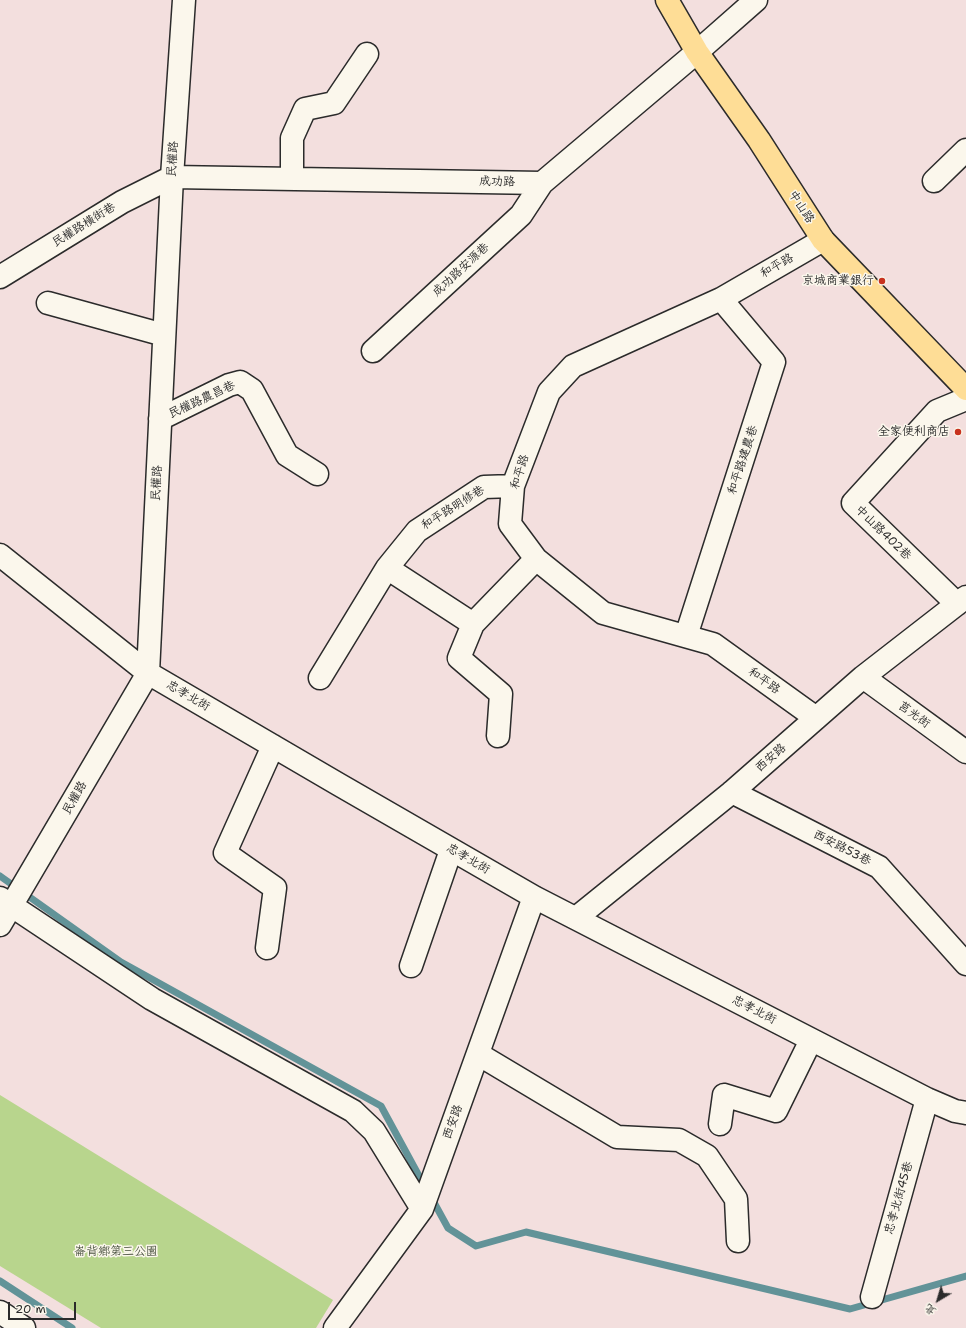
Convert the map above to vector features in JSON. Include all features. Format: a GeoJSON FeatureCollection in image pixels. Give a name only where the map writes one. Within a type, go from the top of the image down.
{"type":"FeatureCollection","features":[{"type":"Feature","properties":{"kind":"main road","name":"中山路"},"geometry":{"type":"LineString","coordinates":[[667,0],[698,52],[759,140],[823,240],[966,389]]}},
{"type":"Feature","properties":{"kind":"street","name":"民權路"},"geometry":{"type":"LineString","coordinates":[[0,925],[6,902],[148,673],[172,177],[184,0]]}},
{"type":"Feature","properties":{"kind":"street"},"geometry":{"type":"LineString","coordinates":[[542,183],[698,52],[756,0]]}},
{"type":"Feature","properties":{"kind":"street"},"geometry":{"type":"LineString","coordinates":[[292,179],[292,138],[305,109],[334,103],[367,54]]}},
{"type":"Feature","properties":{"kind":"street"},"geometry":{"type":"LineString","coordinates":[[934,182],[966,150]]}},
{"type":"Feature","properties":{"kind":"street","name":"成功路"},"geometry":{"type":"LineString","coordinates":[[172,177],[542,183]]}},
{"type":"Feature","properties":{"kind":"street","name":"民權路橫街巷"},"geometry":{"type":"LineString","coordinates":[[0,277],[122,202],[172,177]]}},
{"type":"Feature","properties":{"kind":"street","name":"成功路安源巷"},"geometry":{"type":"LineString","coordinates":[[373,352],[521,215],[542,183]]}},
{"type":"Feature","properties":{"kind":"street","name":"和平路"},"geometry":{"type":"LineString","coordinates":[[816,718],[713,644],[603,613],[536,559],[510,524],[513,486],[549,392],[573,366],[721,299],[823,240]]}},
{"type":"Feature","properties":{"kind":"street","name":"和平路建農巷"},"geometry":{"type":"LineString","coordinates":[[686,636],[774,362],[721,299]]}},
{"type":"Feature","properties":{"kind":"street"},"geometry":{"type":"LineString","coordinates":[[48,303],[164,335]]}},
{"type":"Feature","properties":{"kind":"street","name":"民權路農昌巷"},"geometry":{"type":"LineString","coordinates":[[160,419],[229,385],[240,382],[252,390],[287,455],[317,474]]}},
{"type":"Feature","properties":{"kind":"street","name":"中山路402巷"},"geometry":{"type":"LineString","coordinates":[[961,601],[853,503],[937,411],[966,399]]}},
{"type":"Feature","properties":{"kind":"street","name":"和平路明修巷"},"geometry":{"type":"LineString","coordinates":[[320,678],[387,568],[417,531],[484,487],[513,486]]}},
{"type":"Feature","properties":{"kind":"street","name":"忠孝北街"},"geometry":{"type":"LineString","coordinates":[[0,555],[148,673],[451,850],[534,897],[927,1099],[962,1108]]}},
{"type":"Feature","properties":{"kind":"street"},"geometry":{"type":"LineString","coordinates":[[498,736],[501,694],[460,658],[473,624],[536,559]]}},
{"type":"Feature","properties":{"kind":"street"},"geometry":{"type":"LineString","coordinates":[[387,568],[473,624]]}},
{"type":"Feature","properties":{"kind":"street","name":"西安路"},"geometry":{"type":"LineString","coordinates":[[576,918],[732,792],[863,677],[961,601]]}},
{"type":"Feature","properties":{"kind":"street","name":"莒光街"},"geometry":{"type":"LineString","coordinates":[[863,677],[966,752]]}},
{"type":"Feature","properties":{"kind":"street"},"geometry":{"type":"LineString","coordinates":[[266,948],[276,888],[225,853],[273,746]]}},
{"type":"Feature","properties":{"kind":"street","name":"西安路53巷"},"geometry":{"type":"LineString","coordinates":[[732,792],[879,867],[966,964]]}},
{"type":"Feature","properties":{"kind":"street"},"geometry":{"type":"LineString","coordinates":[[411,966],[451,850]]}},
{"type":"Feature","properties":{"kind":"street","name":"西安路"},"geometry":{"type":"LineString","coordinates":[[335,1328],[423,1206],[534,897]]}},
{"type":"Feature","properties":{"kind":"street"},"geometry":{"type":"LineString","coordinates":[[6,902],[152,999],[353,1111],[374,1131],[423,1206]]}},
{"type":"Feature","properties":{"kind":"street"},"geometry":{"type":"LineString","coordinates":[[720,1124],[724,1095],[776,1112],[811,1040]]}},
{"type":"Feature","properties":{"kind":"street"},"geometry":{"type":"LineString","coordinates":[[478,1054],[617,1137],[679,1140],[707,1156],[736,1199],[738,1241]]}},
{"type":"Feature","properties":{"kind":"street","name":"忠孝北街45巷"},"geometry":{"type":"LineString","coordinates":[[872,1297],[927,1099]]}},
{"type":"Feature","properties":{"kind":"street"},"geometry":{"type":"LineString","coordinates":[[0,1312],[24,1328]]}},
{"type":"Feature","properties":{"kind":"green space","name":"崙背鄉第三公園"},"geometry":{"type":"Polygon","coordinates":[[[0,1095],[333,1300],[316,1328],[101,1328],[0,1266],[0,1095]]]}},
{"type":"Feature","properties":{"kind":"waterway"},"geometry":{"type":"LineString","coordinates":[[0,876],[121,962],[381,1106],[425,1187]]}},
{"type":"Feature","properties":{"kind":"waterway"},"geometry":{"type":"LineString","coordinates":[[431,1197],[448,1228],[476,1246],[526,1232],[850,1309],[966,1276]]}},
{"type":"Feature","properties":{"kind":"waterway"},"geometry":{"type":"LineString","coordinates":[[0,1281],[72,1328]]}},
{"type":"Feature","properties":{"kind":"place","name":"京城商業銀行"},"geometry":{"type":"Point","coordinates":[882,281]}},
{"type":"Feature","properties":{"kind":"place","name":"全家便利商店"},"geometry":{"type":"Point","coordinates":[958,432]}}]}
